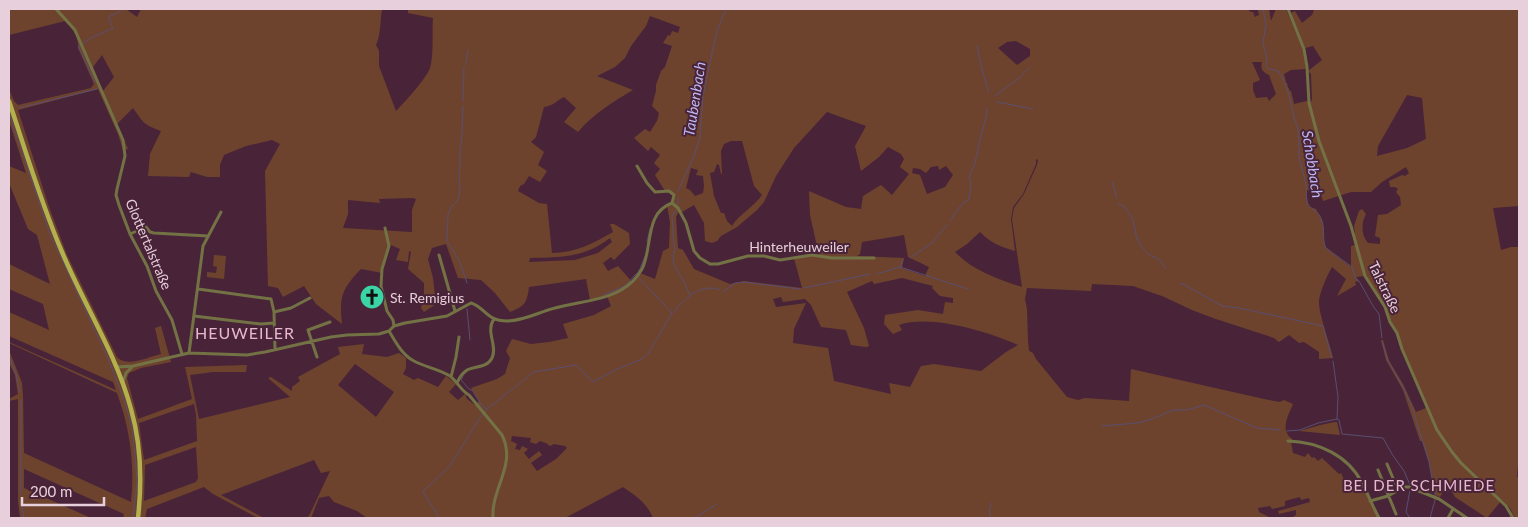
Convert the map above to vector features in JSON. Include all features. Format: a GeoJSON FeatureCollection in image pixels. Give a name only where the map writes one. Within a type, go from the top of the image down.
{"type":"FeatureCollection","features":[{"type":"Feature","properties":{"kind":"main road"},"geometry":{"type":"LineString","coordinates":[[9,101],[56,238],[117,369],[132,410],[140,458],[138,518]]}},
{"type":"Feature","properties":{"kind":"street","name":"Glottertalstraße"},"geometry":{"type":"LineString","coordinates":[[56,9],[75,30],[123,140],[125,156],[116,195],[119,206],[130,234],[147,266],[156,291],[172,320],[182,354]]}},
{"type":"Feature","properties":{"kind":"street","name":"Talstraße"},"geometry":{"type":"LineString","coordinates":[[1288,9],[1304,49],[1309,103],[1318,141],[1351,226],[1365,276],[1385,307],[1437,430],[1462,463],[1506,506],[1513,518]]}},
{"type":"Feature","properties":{"kind":"street","name":"Hinterheuweiler"},"geometry":{"type":"LineString","coordinates":[[636,166],[655,192],[669,192],[674,195],[672,203],[678,208],[686,223],[694,251],[700,258],[710,264],[718,264],[748,256],[764,256],[780,260],[812,255],[832,258],[874,258]]}},
{"type":"Feature","properties":{"kind":"street"},"geometry":{"type":"LineString","coordinates":[[117,369],[189,353],[247,355],[331,337],[379,334],[405,322],[447,316],[471,303],[494,319],[507,321],[519,320],[554,308],[607,296],[623,290],[640,273],[646,261],[648,240],[653,224],[663,208],[672,203]]}},
{"type":"Feature","properties":{"kind":"street"},"geometry":{"type":"LineString","coordinates":[[189,353],[203,246],[221,212]]}},
{"type":"Feature","properties":{"kind":"street"},"geometry":{"type":"LineString","coordinates":[[130,234],[146,227],[154,234],[208,236]]}},
{"type":"Feature","properties":{"kind":"street"},"geometry":{"type":"LineString","coordinates":[[385,228],[390,246],[382,269],[381,286],[387,311],[393,320],[394,326]]}},
{"type":"Feature","properties":{"kind":"street"},"geometry":{"type":"LineString","coordinates":[[439,255],[455,311]]}},
{"type":"Feature","properties":{"kind":"street"},"geometry":{"type":"LineString","coordinates":[[198,289],[271,300],[274,312],[275,350]]}},
{"type":"Feature","properties":{"kind":"street"},"geometry":{"type":"LineString","coordinates":[[274,312],[291,308],[310,298]]}},
{"type":"Feature","properties":{"kind":"street"},"geometry":{"type":"LineString","coordinates":[[194,316],[261,324],[274,323]]}},
{"type":"Feature","properties":{"kind":"street"},"geometry":{"type":"LineString","coordinates":[[457,382],[466,371],[486,364],[492,359],[490,326],[494,319]]}},
{"type":"Feature","properties":{"kind":"street"},"geometry":{"type":"LineString","coordinates":[[308,330],[330,322]]}},
{"type":"Feature","properties":{"kind":"street"},"geometry":{"type":"LineString","coordinates":[[304,328],[308,330],[317,357]]}},
{"type":"Feature","properties":{"kind":"street"},"geometry":{"type":"LineString","coordinates":[[388,331],[398,346],[412,360],[442,372],[457,382],[502,435],[507,448],[507,463],[494,503],[493,518]]}},
{"type":"Feature","properties":{"kind":"street"},"geometry":{"type":"LineString","coordinates":[[451,377],[458,337]]}},
{"type":"Feature","properties":{"kind":"street"},"geometry":{"type":"LineString","coordinates":[[122,382],[128,370],[133,366]]}},
{"type":"Feature","properties":{"kind":"street"},"geometry":{"type":"LineString","coordinates":[[117,369],[128,370]]}},
{"type":"Feature","properties":{"kind":"street"},"geometry":{"type":"LineString","coordinates":[[1288,441],[1315,445],[1345,460],[1360,478],[1379,518]]}},
{"type":"Feature","properties":{"kind":"street"},"geometry":{"type":"LineString","coordinates":[[1387,464],[1398,490]]}},
{"type":"Feature","properties":{"kind":"street"},"geometry":{"type":"LineString","coordinates":[[1378,470],[1396,514]]}},
{"type":"Feature","properties":{"kind":"street"},"geometry":{"type":"LineString","coordinates":[[1382,478],[1391,475]]}},
{"type":"Feature","properties":{"kind":"street"},"geometry":{"type":"LineString","coordinates":[[1370,501],[1388,496],[1404,487],[1409,487],[1435,497],[1467,518]]}},
{"type":"Feature","properties":{"kind":"street"},"geometry":{"type":"LineString","coordinates":[[1448,518],[1453,509]]}},
{"type":"Feature","properties":{"kind":"shaded area"},"geometry":{"type":"Polygon","coordinates":[[[9,9],[126,9],[137,17],[141,9],[382,9],[380,32],[376,45],[379,51],[379,66],[396,111],[424,78],[430,68],[432,57],[433,18],[408,13],[408,9],[1247,9],[1253,12],[1255,17],[1259,15],[1259,9],[1269,9],[1271,21],[1276,9],[1286,9],[1303,49],[1306,69],[1291,70],[1284,74],[1294,104],[1311,102],[1311,74],[1308,71],[1322,60],[1313,46],[1305,48],[1291,13],[1295,11],[1302,23],[1316,9],[1519,9],[1519,206],[1493,208],[1501,250],[1519,247],[1519,452],[1517,477],[1519,477],[1519,518],[1515,518],[1510,508],[1502,500],[1487,518],[1455,497],[1451,490],[1447,492],[1444,490],[1440,497],[1435,495],[1429,462],[1422,441],[1420,441],[1403,390],[1386,360],[1381,340],[1383,340],[1389,361],[1403,384],[1416,412],[1426,408],[1385,306],[1364,276],[1356,277],[1359,281],[1355,282],[1356,285],[1337,296],[1346,279],[1332,267],[1321,291],[1319,306],[1333,358],[1319,359],[1319,352],[1304,342],[1299,343],[1289,335],[1279,342],[1274,338],[1213,318],[1133,286],[1092,284],[1091,291],[1027,288],[1025,299],[1029,351],[1033,353],[1067,397],[1078,400],[1085,398],[1129,401],[1131,369],[1264,399],[1280,402],[1284,400],[1293,404],[1286,429],[1290,437],[1295,441],[1291,442],[1293,453],[1305,457],[1308,453],[1318,461],[1322,458],[1339,474],[1341,473],[1349,490],[1363,486],[1379,518],[1291,518],[1296,515],[1296,510],[1279,514],[1278,511],[1310,502],[1309,498],[1301,500],[1300,497],[1285,501],[1285,506],[1272,509],[1270,506],[1258,508],[1259,512],[1271,518],[653,518],[644,504],[623,487],[565,518],[367,518],[357,511],[334,502],[329,496],[319,498],[311,518],[305,518],[309,516],[330,471],[321,473],[314,460],[221,495],[264,518],[258,518],[213,494],[204,487],[147,509],[145,518],[123,518],[124,514],[24,469],[24,488],[91,518],[20,518],[18,501],[18,399],[9,401],[9,399],[18,394],[15,375],[9,363],[9,350],[22,383],[24,453],[131,502],[132,460],[128,433],[117,393],[9,343],[116,390],[113,382],[9,336],[9,312],[49,330],[43,304],[9,289],[9,264],[50,284],[37,235],[28,229],[9,183],[9,166],[26,173],[9,121],[9,89],[14,101],[18,105],[91,88],[94,84],[78,48],[76,36],[65,21],[9,35],[9,9]],[[650,16],[646,26],[631,46],[625,58],[615,67],[597,76],[633,90],[597,114],[578,132],[564,122],[576,108],[564,97],[544,107],[536,137],[531,142],[544,152],[538,165],[547,171],[540,182],[529,176],[518,191],[539,203],[547,204],[552,253],[584,247],[599,240],[613,232],[610,224],[614,224],[629,233],[630,244],[614,260],[611,257],[603,263],[608,271],[618,266],[632,282],[640,273],[655,279],[663,251],[669,248],[670,222],[667,205],[672,203],[674,196],[671,192],[665,191],[655,175],[660,169],[654,163],[660,155],[651,147],[648,151],[634,138],[645,129],[650,132],[657,121],[659,113],[652,106],[656,85],[672,46],[663,43],[672,31],[678,33],[680,27],[650,16]],[[1016,41],[1007,42],[998,48],[1017,65],[1030,56],[1030,49],[1016,41]],[[102,55],[93,67],[103,91],[114,77],[102,55]],[[1252,62],[1260,80],[1253,83],[1256,98],[1267,97],[1269,101],[1276,94],[1269,75],[1262,68],[1262,62],[1252,62]],[[98,89],[18,110],[49,207],[67,255],[117,357],[126,362],[132,362],[161,354],[155,328],[161,326],[171,362],[141,368],[129,373],[127,378],[138,419],[192,399],[185,367],[247,365],[246,372],[213,372],[190,375],[199,419],[290,397],[268,378],[271,377],[292,391],[292,387],[300,381],[298,377],[340,354],[338,347],[364,344],[362,354],[387,357],[399,353],[406,358],[406,368],[403,374],[414,380],[418,378],[438,387],[446,376],[456,384],[449,392],[458,400],[465,394],[467,399],[475,405],[479,401],[471,388],[497,379],[505,374],[510,358],[506,351],[512,339],[531,344],[568,338],[563,324],[594,315],[611,306],[607,296],[590,300],[586,279],[529,287],[524,303],[519,308],[510,312],[495,293],[481,280],[458,278],[446,244],[432,248],[428,259],[433,278],[436,304],[424,312],[421,308],[424,296],[424,283],[408,269],[411,252],[409,251],[408,262],[396,260],[400,249],[391,245],[389,246],[382,273],[361,269],[346,288],[341,306],[342,324],[316,304],[304,286],[283,297],[278,288],[268,286],[265,171],[280,144],[272,140],[246,146],[224,155],[220,165],[220,177],[207,177],[191,172],[189,177],[148,176],[150,154],[161,131],[150,127],[133,108],[117,124],[128,149],[123,150],[98,89]],[[1407,95],[1378,146],[1377,156],[1407,148],[1426,139],[1422,98],[1407,95]],[[827,112],[794,148],[776,176],[764,202],[737,227],[712,243],[705,241],[704,223],[694,205],[682,212],[679,211],[676,217],[678,248],[683,250],[694,269],[730,284],[744,281],[802,288],[794,258],[819,255],[810,215],[809,191],[846,207],[861,209],[863,196],[881,185],[892,195],[909,174],[900,167],[904,159],[901,154],[888,147],[861,171],[855,146],[866,126],[827,112]],[[731,141],[724,144],[721,151],[721,174],[717,164],[714,172],[710,173],[714,196],[721,213],[724,213],[727,221],[732,226],[762,195],[754,186],[742,141],[731,141]],[[1036,159],[1036,164],[1023,194],[1013,207],[1011,219],[1015,251],[992,242],[980,232],[955,252],[978,269],[1022,287],[1012,219],[1014,208],[1024,194],[1038,160],[1036,159]],[[938,166],[931,167],[926,173],[920,169],[913,168],[912,173],[920,175],[927,194],[945,187],[953,175],[946,166],[939,170],[938,166]],[[1406,167],[1382,182],[1371,192],[1351,192],[1323,201],[1320,193],[1307,190],[1307,201],[1310,207],[1316,209],[1324,227],[1326,248],[1351,267],[1351,246],[1355,245],[1352,234],[1355,233],[1354,226],[1359,211],[1362,209],[1366,214],[1362,229],[1366,240],[1368,243],[1380,244],[1380,238],[1375,236],[1378,215],[1387,214],[1401,205],[1400,197],[1396,192],[1398,189],[1390,187],[1389,181],[1409,173],[1406,167]],[[691,168],[686,188],[695,196],[703,193],[703,176],[696,175],[698,170],[691,168]],[[379,199],[380,203],[348,200],[348,214],[343,228],[412,232],[412,210],[416,199],[379,199]],[[904,235],[862,242],[860,254],[857,256],[904,258],[902,268],[925,276],[929,267],[908,257],[904,235]],[[610,238],[600,245],[572,255],[530,258],[529,262],[575,260],[598,253],[612,242],[610,238]],[[902,278],[874,284],[872,281],[847,292],[864,328],[869,346],[851,345],[846,330],[821,327],[811,305],[805,299],[783,302],[781,297],[773,299],[776,307],[806,303],[794,329],[793,343],[828,348],[834,381],[891,394],[889,383],[910,387],[921,366],[934,364],[981,371],[1018,345],[976,330],[943,323],[912,322],[899,325],[902,330],[893,334],[884,324],[885,315],[918,310],[943,314],[945,302],[953,303],[953,298],[940,296],[932,288],[933,286],[902,278]],[[355,364],[338,385],[376,417],[394,392],[355,364]],[[194,404],[139,423],[144,460],[197,441],[194,404]],[[512,436],[511,441],[517,444],[515,449],[520,450],[522,446],[528,449],[524,453],[529,459],[539,451],[542,455],[531,463],[537,471],[556,459],[567,448],[554,444],[550,446],[540,441],[536,444],[530,442],[531,438],[512,436]],[[196,447],[145,465],[144,501],[196,482],[198,478],[196,447]]]}},
{"type":"Feature","properties":{"kind":"shaded area"},"geometry":{"type":"Polygon","coordinates":[[[214,255],[226,256],[224,279],[207,277],[207,272],[216,273],[217,267],[213,266],[214,255]]]}},
{"type":"Feature","properties":{"kind":"shaded area"},"geometry":{"type":"Polygon","coordinates":[[[1337,422],[1340,435],[1299,431],[1323,424],[1337,422]]]}},
{"type":"Feature","properties":{"kind":"waterway"},"geometry":{"type":"LineString","coordinates":[[82,44],[113,28],[108,17],[122,9]]}},
{"type":"Feature","properties":{"kind":"waterway","name":"Taubenbach"},"geometry":{"type":"LineString","coordinates":[[678,191],[700,138],[703,95],[717,31],[726,9]]}},
{"type":"Feature","properties":{"kind":"waterway","name":"Schobbach"},"geometry":{"type":"LineString","coordinates":[[1263,9],[1266,24],[1263,43],[1267,58],[1266,66],[1269,69],[1278,71],[1288,93],[1299,132],[1299,156],[1308,204],[1321,217],[1326,248],[1352,267],[1356,279],[1379,314],[1382,338]]}},
{"type":"Feature","properties":{"kind":"waterway"},"geometry":{"type":"LineString","coordinates":[[79,45],[95,82]]}},
{"type":"Feature","properties":{"kind":"waterway"},"geometry":{"type":"LineString","coordinates":[[977,46],[989,93]]}},
{"type":"Feature","properties":{"kind":"waterway"},"geometry":{"type":"LineString","coordinates":[[466,63],[468,50]]}},
{"type":"Feature","properties":{"kind":"waterway"},"geometry":{"type":"LineString","coordinates":[[463,101],[464,67]]}},
{"type":"Feature","properties":{"kind":"waterway"},"geometry":{"type":"LineString","coordinates":[[995,96],[1029,68]]}},
{"type":"Feature","properties":{"kind":"waterway"},"geometry":{"type":"LineString","coordinates":[[19,108],[97,88]]}},
{"type":"Feature","properties":{"kind":"waterway"},"geometry":{"type":"LineString","coordinates":[[997,102],[1033,109]]}},
{"type":"Feature","properties":{"kind":"waterway"},"geometry":{"type":"LineString","coordinates":[[463,106],[459,173],[460,189],[458,200],[448,214],[447,241],[459,260],[467,283]]}},
{"type":"Feature","properties":{"kind":"waterway"},"geometry":{"type":"LineString","coordinates":[[950,221],[962,204],[969,199],[971,184],[969,178],[975,163],[987,108]]}},
{"type":"Feature","properties":{"kind":"waterway"},"geometry":{"type":"LineString","coordinates":[[9,113],[50,234],[107,356],[125,402],[132,427],[137,481],[133,518]]}},
{"type":"Feature","properties":{"kind":"waterway"},"geometry":{"type":"LineString","coordinates":[[1112,182],[1117,198]]}},
{"type":"Feature","properties":{"kind":"waterway"},"geometry":{"type":"LineString","coordinates":[[678,198],[678,204]]}},
{"type":"Feature","properties":{"kind":"waterway"},"geometry":{"type":"LineString","coordinates":[[1118,204],[1125,207],[1133,220],[1137,239],[1141,246],[1149,255],[1159,259],[1166,269]]}},
{"type":"Feature","properties":{"kind":"waterway"},"geometry":{"type":"LineString","coordinates":[[676,210],[672,216],[675,249],[673,262],[690,295]]}},
{"type":"Feature","properties":{"kind":"waterway"},"geometry":{"type":"LineString","coordinates":[[910,258],[932,243],[947,225]]}},
{"type":"Feature","properties":{"kind":"waterway","name":"Taubenbach"},"geometry":{"type":"LineString","coordinates":[[647,242],[650,229]]}},
{"type":"Feature","properties":{"kind":"waterway","name":"Taubenbach"},"geometry":{"type":"LineString","coordinates":[[636,275],[645,256]]}},
{"type":"Feature","properties":{"kind":"waterway"},"geometry":{"type":"LineString","coordinates":[[877,274],[900,267],[903,260]]}},
{"type":"Feature","properties":{"kind":"waterway"},"geometry":{"type":"LineString","coordinates":[[900,267],[968,289]]}},
{"type":"Feature","properties":{"kind":"waterway"},"geometry":{"type":"LineString","coordinates":[[603,295],[625,286],[636,274]]}},
{"type":"Feature","properties":{"kind":"waterway"},"geometry":{"type":"LineString","coordinates":[[804,288],[870,274]]}},
{"type":"Feature","properties":{"kind":"waterway","name":"Taubenbach"},"geometry":{"type":"LineString","coordinates":[[439,518],[423,491],[450,466],[487,409],[534,372],[576,365],[593,382],[617,369],[640,360],[648,354],[672,313],[639,278]]}},
{"type":"Feature","properties":{"kind":"waterway"},"geometry":{"type":"LineString","coordinates":[[723,292],[735,283],[744,282],[800,289]]}},
{"type":"Feature","properties":{"kind":"waterway"},"geometry":{"type":"LineString","coordinates":[[1180,284],[1222,306],[1323,326],[1332,358]]}},
{"type":"Feature","properties":{"kind":"waterway"},"geometry":{"type":"LineString","coordinates":[[673,313],[682,302],[700,290],[706,288],[720,290]]}},
{"type":"Feature","properties":{"kind":"waterway"},"geometry":{"type":"LineString","coordinates":[[467,309],[470,340]]}},
{"type":"Feature","properties":{"kind":"waterway","name":"Schobbach"},"geometry":{"type":"LineString","coordinates":[[1382,342],[1388,360],[1412,407],[1429,462],[1435,495],[1430,518]]}},
{"type":"Feature","properties":{"kind":"waterway"},"geometry":{"type":"LineString","coordinates":[[9,356],[20,392]]}},
{"type":"Feature","properties":{"kind":"waterway"},"geometry":{"type":"LineString","coordinates":[[1333,361],[1338,397],[1337,419],[1339,420],[1342,434],[1383,438],[1404,471],[1410,485]]}},
{"type":"Feature","properties":{"kind":"waterway"},"geometry":{"type":"LineString","coordinates":[[463,377],[461,380],[472,390],[482,406],[487,409]]}},
{"type":"Feature","properties":{"kind":"waterway"},"geometry":{"type":"LineString","coordinates":[[21,400],[21,494]]}},
{"type":"Feature","properties":{"kind":"waterway"},"geometry":{"type":"LineString","coordinates":[[1102,426],[1138,423],[1173,410],[1187,410],[1204,405],[1257,428],[1280,430]]}},
{"type":"Feature","properties":{"kind":"waterway"},"geometry":{"type":"LineString","coordinates":[[1287,431],[1300,430],[1318,423],[1337,419]]}},
{"type":"Feature","properties":{"kind":"waterway"},"geometry":{"type":"LineString","coordinates":[[1410,490],[1406,512],[1410,518]]}},
{"type":"Feature","properties":{"kind":"waterway"},"geometry":{"type":"LineString","coordinates":[[21,499],[24,518]]}},
{"type":"Feature","properties":{"kind":"waterway"},"geometry":{"type":"LineString","coordinates":[[991,503],[989,512],[991,518]]}},
{"type":"Feature","properties":{"kind":"waterway"},"geometry":{"type":"LineString","coordinates":[[695,518],[717,504]]}},
{"type":"Feature","properties":{"kind":"place","name":"St. Remigius"},"geometry":{"type":"Point","coordinates":[372,297]}},
{"type":"Feature","properties":{"kind":"district","name":"HEUWEILER"},"geometry":{"type":"Point","coordinates":[245,332]}},
{"type":"Feature","properties":{"kind":"district","name":"BEI DER SCHMIEDE"},"geometry":{"type":"Point","coordinates":[1419,485]}}]}
